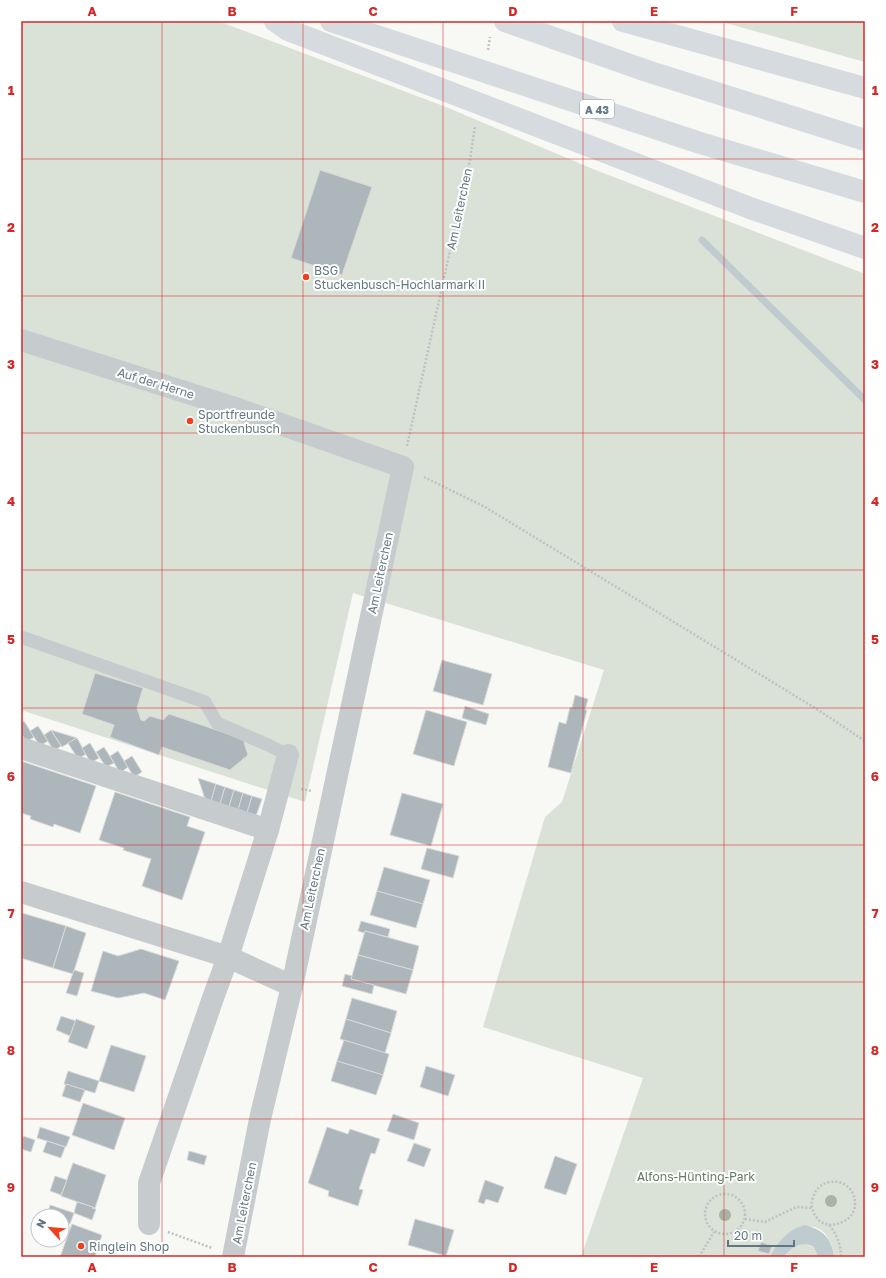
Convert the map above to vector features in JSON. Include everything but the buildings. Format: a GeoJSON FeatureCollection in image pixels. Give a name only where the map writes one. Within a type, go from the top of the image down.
{"type":"FeatureCollection","features":[{"type":"Feature","properties":{"kind":"highway"},"geometry":{"type":"LineString","coordinates":[[275,21],[288,30],[362,59],[750,208],[865,248]]}},
{"type":"Feature","properties":{"kind":"highway","name":"A 43"},"geometry":{"type":"LineString","coordinates":[[331,21],[697,142],[865,192]]}},
{"type":"Feature","properties":{"kind":"highway"},"geometry":{"type":"LineString","coordinates":[[506,21],[647,70],[865,140]]}},
{"type":"Feature","properties":{"kind":"highway"},"geometry":{"type":"LineString","coordinates":[[624,21],[865,88]]}},
{"type":"Feature","properties":{"kind":"street","name":"Auf der Herne"},"geometry":{"type":"LineString","coordinates":[[21,340],[232,407],[403,467]]}},
{"type":"Feature","properties":{"kind":"street","name":"Am Leiterchen"},"geometry":{"type":"LineString","coordinates":[[233,1256],[260,1119],[292,986],[403,467]]}},
{"type":"Feature","properties":{"kind":"street"},"geometry":{"type":"LineString","coordinates":[[21,748],[268,830]]}},
{"type":"Feature","properties":{"kind":"street"},"geometry":{"type":"LineString","coordinates":[[149,1224],[149,1183],[228,957],[268,830],[288,756]]}},
{"type":"Feature","properties":{"kind":"street"},"geometry":{"type":"LineString","coordinates":[[21,892],[228,957],[292,986]]}},
{"type":"Feature","properties":{"kind":"lane"},"geometry":{"type":"LineString","coordinates":[[21,637],[205,702],[216,723],[266,744],[288,756]]}},
{"type":"Feature","properties":{"kind":"path","name":"Am Leiterchen"},"geometry":{"type":"LineString","coordinates":[[403,467],[470,160]]}},
{"type":"Feature","properties":{"kind":"path"},"geometry":{"type":"LineString","coordinates":[[403,467],[485,507],[815,708],[865,741]]}},
{"type":"Feature","properties":{"kind":"path"},"geometry":{"type":"LineString","coordinates":[[835,1181],[845,1184],[852,1191],[856,1201],[854,1211],[848,1220],[839,1224],[829,1225],[821,1222],[815,1216],[812,1208],[812,1198],[817,1189],[825,1183],[835,1181]]}},
{"type":"Feature","properties":{"kind":"path"},"geometry":{"type":"LineString","coordinates":[[722,1193],[732,1194],[741,1200],[745,1209],[745,1220],[741,1228],[733,1233],[723,1235],[714,1232],[707,1225],[704,1215],[706,1205],[713,1197],[722,1193]]}},
{"type":"Feature","properties":{"kind":"path"},"geometry":{"type":"LineString","coordinates":[[745,1220],[764,1222],[796,1206],[812,1208]]}},
{"type":"Feature","properties":{"kind":"path"},"geometry":{"type":"LineString","coordinates":[[149,1224],[233,1256]]}},
{"type":"Feature","properties":{"kind":"path"},"geometry":{"type":"LineString","coordinates":[[829,1225],[838,1238],[841,1257]]}},
{"type":"Feature","properties":{"kind":"path"},"geometry":{"type":"LineString","coordinates":[[699,1257],[714,1232]]}},
{"type":"Feature","properties":{"kind":"green space","name":"Alfons-Hünting-Park"},"geometry":{"type":"Polygon","coordinates":[[[21,21],[218,21],[446,107],[593,169],[865,274],[865,1257],[834,1257],[831,1244],[827,1236],[821,1230],[815,1227],[801,1226],[782,1239],[770,1257],[581,1257],[643,1078],[483,1027],[545,817],[562,802],[604,670],[353,593],[305,802],[21,710],[21,21]]]}},
{"type":"Feature","properties":{"kind":"green space"},"geometry":{"type":"Polygon","coordinates":[[[719,21],[865,21],[865,62],[719,21]]]}},
{"type":"Feature","properties":{"kind":"green space"},"geometry":{"type":"Polygon","coordinates":[[[803,1244],[814,1247],[818,1257],[783,1257],[794,1247],[803,1244]]]}},
{"type":"Feature","properties":{"kind":"shaded area"},"geometry":{"type":"Polygon","coordinates":[[[805,1225],[817,1229],[826,1236],[833,1250],[834,1257],[818,1257],[814,1247],[805,1244],[793,1248],[783,1257],[770,1257],[784,1237],[794,1229],[805,1225]]]}},
{"type":"Feature","properties":{"kind":"waterway"},"geometry":{"type":"LineString","coordinates":[[702,240],[865,400]]}},
{"type":"Feature","properties":{"kind":"place","name":"BSG Stuckenbusch-Hochlarmark II"},"geometry":{"type":"Point","coordinates":[306,277]}},
{"type":"Feature","properties":{"kind":"place","name":"Sportfreunde Stuckenbusch"},"geometry":{"type":"Point","coordinates":[190,421]}},
{"type":"Feature","properties":{"kind":"place","name":"Ringlein Shop"},"geometry":{"type":"Point","coordinates":[81,1246]}}]}
